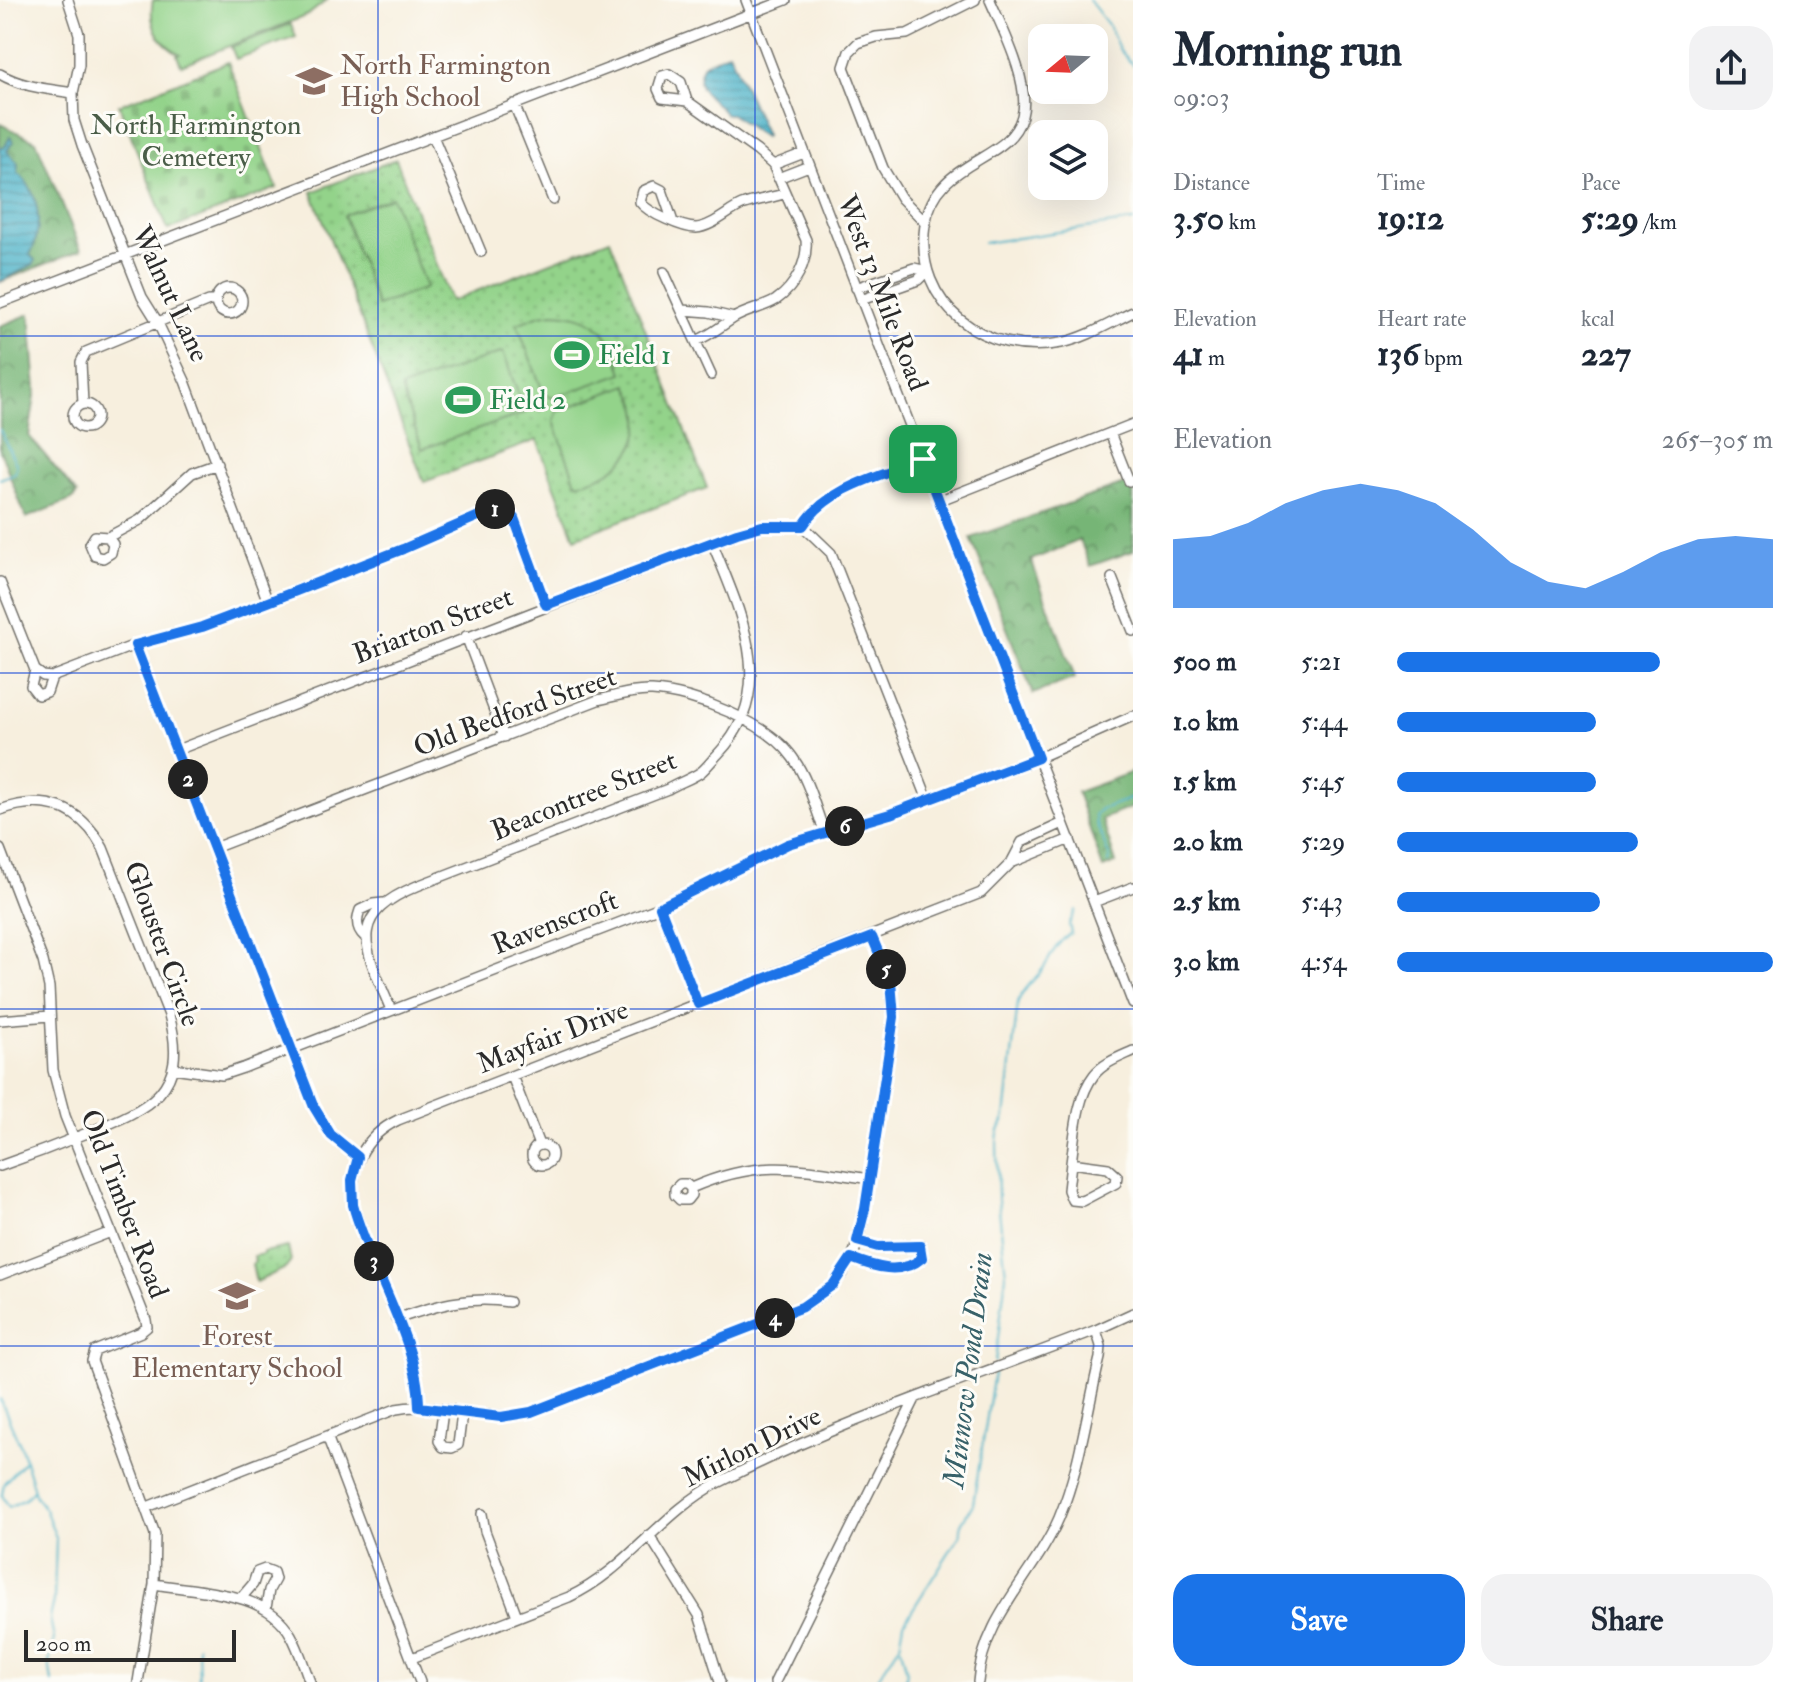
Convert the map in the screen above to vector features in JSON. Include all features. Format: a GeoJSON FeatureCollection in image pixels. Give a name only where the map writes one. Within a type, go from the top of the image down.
{"type":"FeatureCollection","features":[{"type":"Feature","properties":{"kind":"street","name":"Walnut Lane"},"geometry":{"type":"LineString","coordinates":[[68,0],[76,21],[80,47],[73,93],[74,120],[82,145],[142,297],[157,321],[185,381],[268,602]]}},
{"type":"Feature","properties":{"kind":"street","name":"West 13 Mile Road"},"geometry":{"type":"LineString","coordinates":[[746,0],[1133,1004]]}},
{"type":"Feature","properties":{"kind":"street"},"geometry":{"type":"LineString","coordinates":[[0,303],[786,0]]}},
{"type":"Feature","properties":{"kind":"street"},"geometry":{"type":"LineString","coordinates":[[926,223],[901,198],[883,168],[844,67],[849,52],[858,43],[876,37],[907,34],[975,0]]}},
{"type":"Feature","properties":{"kind":"street"},"geometry":{"type":"LineString","coordinates":[[990,0],[1013,56],[1024,96],[1023,115],[1006,143],[958,171],[937,193],[926,223],[927,271],[941,299],[957,319],[996,340],[1017,344],[1061,343],[1080,338],[1133,312]]}},
{"type":"Feature","properties":{"kind":"street"},"geometry":{"type":"LineString","coordinates":[[0,74],[26,85],[73,93]]}},
{"type":"Feature","properties":{"kind":"street"},"geometry":{"type":"LineString","coordinates":[[687,101],[773,165],[806,240],[805,260],[785,292],[774,301],[734,318],[711,335],[696,341]]}},
{"type":"Feature","properties":{"kind":"street"},"geometry":{"type":"LineString","coordinates":[[514,104],[553,200]]}},
{"type":"Feature","properties":{"kind":"street"},"geometry":{"type":"LineString","coordinates":[[433,136],[481,252]]}},
{"type":"Feature","properties":{"kind":"street"},"geometry":{"type":"LineString","coordinates":[[773,165],[804,153]]}},
{"type":"Feature","properties":{"kind":"street"},"geometry":{"type":"LineString","coordinates":[[778,178],[809,166]]}},
{"type":"Feature","properties":{"kind":"street"},"geometry":{"type":"LineString","coordinates":[[672,219],[696,228],[744,204],[784,194]]}},
{"type":"Feature","properties":{"kind":"street"},"geometry":{"type":"LineString","coordinates":[[856,288],[914,268],[927,271]]}},
{"type":"Feature","properties":{"kind":"street"},"geometry":{"type":"LineString","coordinates":[[861,300],[918,280],[927,271]]}},
{"type":"Feature","properties":{"kind":"street"},"geometry":{"type":"LineString","coordinates":[[664,272],[711,375]]}},
{"type":"Feature","properties":{"kind":"street"},"geometry":{"type":"LineString","coordinates":[[83,404],[81,362],[86,352],[157,321],[216,301]]}},
{"type":"Feature","properties":{"kind":"street"},"geometry":{"type":"LineString","coordinates":[[683,310],[734,318]]}},
{"type":"Feature","properties":{"kind":"street"},"geometry":{"type":"LineString","coordinates":[[938,501],[1133,424]]}},
{"type":"Feature","properties":{"kind":"street"},"geometry":{"type":"LineString","coordinates":[[1110,433],[1129,481]]}},
{"type":"Feature","properties":{"kind":"street"},"geometry":{"type":"LineString","coordinates":[[923,459],[840,492],[819,506],[803,526],[831,553],[928,800]]}},
{"type":"Feature","properties":{"kind":"street"},"geometry":{"type":"LineString","coordinates":[[108,537],[148,514],[192,473],[217,464]]}},
{"type":"Feature","properties":{"kind":"street"},"geometry":{"type":"LineString","coordinates":[[0,582],[35,670],[43,676],[52,677],[135,645],[202,627],[268,602],[497,508],[507,510],[514,518],[546,605]]}},
{"type":"Feature","properties":{"kind":"street","name":"Briarton Street"},"geometry":{"type":"LineString","coordinates":[[177,750],[712,542],[762,526],[803,526]]}},
{"type":"Feature","properties":{"kind":"street","name":"Beacontree Street"},"geometry":{"type":"LineString","coordinates":[[391,1010],[365,937],[358,928],[356,919],[360,910],[668,789],[701,772],[729,743],[742,720],[751,677],[751,651],[745,625],[712,542]]}},
{"type":"Feature","properties":{"kind":"street"},"geometry":{"type":"LineString","coordinates":[[1112,578],[1133,631]]}},
{"type":"Feature","properties":{"kind":"street"},"geometry":{"type":"LineString","coordinates":[[466,636],[504,737]]}},
{"type":"Feature","properties":{"kind":"street"},"geometry":{"type":"LineString","coordinates":[[135,645],[323,1125],[343,1147],[358,1157],[352,1180],[353,1205],[412,1360],[419,1407]]}},
{"type":"Feature","properties":{"kind":"street"},"geometry":{"type":"LineString","coordinates":[[35,670],[31,686],[38,695],[47,692],[52,677]]}},
{"type":"Feature","properties":{"kind":"street","name":"Old Bedford Street"},"geometry":{"type":"LineString","coordinates":[[214,848],[598,700],[639,692],[666,693],[706,703],[780,742],[794,759],[824,831]]}},
{"type":"Feature","properties":{"kind":"street","name":"Ravenscroft"},"geometry":{"type":"LineString","coordinates":[[173,1068],[222,1075],[660,907],[788,844],[928,800],[1038,758],[1133,716]]}},
{"type":"Feature","properties":{"kind":"street","name":"Glouster Circle"},"geometry":{"type":"LineString","coordinates":[[0,810],[28,803],[48,804],[73,813],[92,830],[103,848],[175,1037],[173,1068],[154,1102],[132,1115],[0,1166]]}},
{"type":"Feature","properties":{"kind":"street","name":"Mayfair Drive"},"geometry":{"type":"LineString","coordinates":[[358,1157],[375,1135],[393,1123],[981,893],[1011,863],[1022,842],[1063,823]]}},
{"type":"Feature","properties":{"kind":"street","name":"Mayfair Drive"},"geometry":{"type":"LineString","coordinates":[[1011,863],[1070,839]]}},
{"type":"Feature","properties":{"kind":"street","name":"Old Timber Road"},"geometry":{"type":"LineString","coordinates":[[0,849],[43,961],[49,987],[55,1081],[147,1327],[95,1351],[92,1361],[155,1534],[154,1584],[138,1682]]}},
{"type":"Feature","properties":{"kind":"street"},"geometry":{"type":"LineString","coordinates":[[1094,902],[1133,887]]}},
{"type":"Feature","properties":{"kind":"street"},"geometry":{"type":"LineString","coordinates":[[365,937],[372,918],[383,903]]}},
{"type":"Feature","properties":{"kind":"street"},"geometry":{"type":"LineString","coordinates":[[660,907],[698,1004]]}},
{"type":"Feature","properties":{"kind":"street"},"geometry":{"type":"LineString","coordinates":[[147,1507],[396,1409],[419,1407],[501,1417],[531,1412],[750,1328],[802,1307],[820,1296],[839,1278],[857,1241],[894,1009],[891,982],[872,937]]}},
{"type":"Feature","properties":{"kind":"street"},"geometry":{"type":"LineString","coordinates":[[0,1020],[50,1016]]}},
{"type":"Feature","properties":{"kind":"street"},"geometry":{"type":"LineString","coordinates":[[1071,1163],[1108,1168],[1117,1176],[1116,1183],[1082,1201],[1072,1200],[1068,1190],[1071,1163],[1079,1112],[1093,1075],[1109,1062],[1133,1051]]}},
{"type":"Feature","properties":{"kind":"street"},"geometry":{"type":"LineString","coordinates":[[512,1076],[539,1145]]}},
{"type":"Feature","properties":{"kind":"street"},"geometry":{"type":"LineString","coordinates":[[691,1188],[765,1166],[869,1179]]}},
{"type":"Feature","properties":{"kind":"street"},"geometry":{"type":"LineString","coordinates":[[0,1275],[111,1232]]}},
{"type":"Feature","properties":{"kind":"street"},"geometry":{"type":"LineString","coordinates":[[851,1258],[877,1268],[893,1268],[915,1264],[922,1258],[920,1246],[878,1247],[857,1241]]}},
{"type":"Feature","properties":{"kind":"street"},"geometry":{"type":"LineString","coordinates":[[396,1319],[443,1303],[474,1298],[509,1302]]}},
{"type":"Feature","properties":{"kind":"street","name":"Mirlon Drive"},"geometry":{"type":"LineString","coordinates":[[412,1658],[593,1585],[690,1500],[716,1484],[881,1412],[1133,1313]]}},
{"type":"Feature","properties":{"kind":"street"},"geometry":{"type":"LineString","coordinates":[[978,1682],[983,1652],[996,1622],[1059,1519],[1075,1468],[1100,1358],[1101,1346],[1096,1330]]}},
{"type":"Feature","properties":{"kind":"street"},"geometry":{"type":"LineString","coordinates":[[775,1682],[915,1399]]}},
{"type":"Feature","properties":{"kind":"street"},"geometry":{"type":"LineString","coordinates":[[443,1411],[439,1441],[443,1447],[452,1448],[458,1445],[462,1413]]}},
{"type":"Feature","properties":{"kind":"street"},"geometry":{"type":"LineString","coordinates":[[881,1412],[891,1417],[899,1432]]}},
{"type":"Feature","properties":{"kind":"street"},"geometry":{"type":"LineString","coordinates":[[327,1436],[420,1682]]}},
{"type":"Feature","properties":{"kind":"street"},"geometry":{"type":"LineString","coordinates":[[482,1514],[485,1531],[517,1616]]}},
{"type":"Feature","properties":{"kind":"street"},"geometry":{"type":"LineString","coordinates":[[649,1535],[699,1615],[720,1682]]}},
{"type":"Feature","properties":{"kind":"street"},"geometry":{"type":"LineString","coordinates":[[241,1598],[253,1584],[257,1572],[265,1569],[273,1572],[275,1579],[269,1590],[266,1608]]}},
{"type":"Feature","properties":{"kind":"street"},"geometry":{"type":"LineString","coordinates":[[154,1584],[241,1598],[266,1608],[292,1635],[310,1682]]}},
{"type":"Feature","properties":{"kind":"green space"},"geometry":{"type":"Polygon","coordinates":[[[153,0],[327,0],[308,15],[181,65],[177,55],[180,54],[156,32],[152,17],[153,0]]]}},
{"type":"Feature","properties":{"kind":"green space"},"geometry":{"type":"Polygon","coordinates":[[[291,24],[296,37],[236,59],[231,47],[291,24]]]}},
{"type":"Feature","properties":{"kind":"green space","name":"North Farmington Cemetery"},"geometry":{"type":"Polygon","coordinates":[[[228,62],[277,188],[168,230],[119,105],[228,62]]]}},
{"type":"Feature","properties":{"kind":"green space"},"geometry":{"type":"Polygon","coordinates":[[[0,124],[36,141],[81,250],[0,282],[0,124]]]}},
{"type":"Feature","properties":{"kind":"green space"},"geometry":{"type":"Polygon","coordinates":[[[396,159],[451,301],[610,239],[707,488],[575,538],[537,440],[424,482],[312,192],[396,159]]]}},
{"type":"Feature","properties":{"kind":"green space"},"geometry":{"type":"Polygon","coordinates":[[[392,197],[426,288],[377,306],[344,215],[392,197]]]}},
{"type":"Feature","properties":{"kind":"green space","name":"Field 1"},"geometry":{"type":"Polygon","coordinates":[[[553,313],[581,317],[600,329],[613,347],[623,373],[553,398],[544,394],[517,324],[553,313]]]}},
{"type":"Feature","properties":{"kind":"green space"},"geometry":{"type":"Polygon","coordinates":[[[30,314],[36,389],[29,436],[77,494],[72,500],[26,518],[0,450],[0,326],[30,314]]]}},
{"type":"Feature","properties":{"kind":"green space","name":"Field 2"},"geometry":{"type":"Polygon","coordinates":[[[503,352],[525,413],[422,449],[401,388],[503,352]]]}},
{"type":"Feature","properties":{"kind":"green space","name":"Field 2"},"geometry":{"type":"Polygon","coordinates":[[[628,385],[638,409],[639,424],[632,449],[603,475],[576,483],[554,421],[558,411],[628,385]]]}},
{"type":"Feature","properties":{"kind":"green space"},"geometry":{"type":"Polygon","coordinates":[[[1133,481],[1133,551],[1090,566],[1080,540],[1031,560],[1075,678],[1033,694],[971,538],[1133,481]]]}},
{"type":"Feature","properties":{"kind":"green space"},"geometry":{"type":"Polygon","coordinates":[[[1133,772],[1133,807],[1102,819],[1116,863],[1103,868],[1077,792],[1133,772]]]}},
{"type":"Feature","properties":{"kind":"green space"},"geometry":{"type":"Polygon","coordinates":[[[288,1247],[291,1261],[286,1268],[256,1282],[252,1264],[255,1262],[254,1256],[288,1247]]]}},
{"type":"Feature","properties":{"kind":"water"},"geometry":{"type":"Polygon","coordinates":[[[729,52],[766,135],[764,137],[731,114],[725,114],[701,87],[700,73],[704,64],[729,52]]]}},
{"type":"Feature","properties":{"kind":"water"},"geometry":{"type":"Polygon","coordinates":[[[10,137],[13,142],[7,151],[18,163],[18,173],[31,191],[38,223],[30,255],[35,260],[34,264],[0,282],[0,146],[4,148],[10,137]]]}},
{"type":"Feature","properties":{"kind":"waterway","name":"Minnow Pond Drain"},"geometry":{"type":"LineString","coordinates":[[1089,0],[1109,26],[1119,49],[1133,65]]}},
{"type":"Feature","properties":{"kind":"waterway"},"geometry":{"type":"LineString","coordinates":[[983,243],[1133,221]]}},
{"type":"Feature","properties":{"kind":"waterway"},"geometry":{"type":"LineString","coordinates":[[0,430],[17,466],[15,473],[0,479]]}},
{"type":"Feature","properties":{"kind":"waterway","name":"Minnow Pond Drain"},"geometry":{"type":"LineString","coordinates":[[1108,863],[1110,858],[1095,815],[1101,809],[1133,798]]}},
{"type":"Feature","properties":{"kind":"waterway","name":"Minnow Pond Drain"},"geometry":{"type":"LineString","coordinates":[[995,1362],[1006,1275],[998,1201],[997,1141],[1005,1117],[1018,1002],[1055,948],[1071,933],[1069,924],[1076,910]]}},
{"type":"Feature","properties":{"kind":"waterway","name":"Minnow Pond Drain"},"geometry":{"type":"LineString","coordinates":[[875,1682],[900,1645],[904,1623],[960,1535],[962,1522],[973,1504],[994,1373]]}},
{"type":"Feature","properties":{"kind":"waterway"},"geometry":{"type":"LineString","coordinates":[[0,1399],[21,1447],[36,1497],[45,1509],[56,1538],[54,1601],[50,1618],[54,1639],[49,1663],[52,1682]]}},
{"type":"Feature","properties":{"kind":"waterway"},"geometry":{"type":"LineString","coordinates":[[24,1462],[4,1483],[2,1495],[9,1507],[25,1499],[33,1490]]}},
{"type":"Feature","properties":{"kind":"waterway"},"geometry":{"type":"LineString","coordinates":[[198,1645],[199,1682]]}},
{"type":"Feature","properties":{"kind":"waterway","name":"Minnow Pond Drain"},"geometry":{"type":"LineString","coordinates":[[901,1648],[907,1672],[905,1682]]}},
{"type":"Feature","properties":{"kind":"place","name":"North Farmington High School"},"geometry":{"type":"Point","coordinates":[314,81]}},
{"type":"Feature","properties":{"kind":"place","name":"Field 1"},"geometry":{"type":"Point","coordinates":[572,355]}},
{"type":"Feature","properties":{"kind":"place","name":"Field 2"},"geometry":{"type":"Point","coordinates":[463,400]}},
{"type":"Feature","properties":{"kind":"place","name":"Forest Elementary School"},"geometry":{"type":"Point","coordinates":[237,1296]}},
{"type":"Feature","properties":{"kind":"route"},"geometry":{"type":"LineString","coordinates":[[923,459],[1038,758],[890,814],[788,844],[660,907],[698,1004],[872,937],[891,982],[894,1017],[865,1209],[857,1241],[878,1247],[920,1246],[922,1258],[905,1267],[877,1268],[851,1258],[833,1285],[802,1307],[531,1412],[501,1417],[419,1407],[412,1360],[353,1205],[352,1180],[358,1157],[331,1135],[314,1107],[135,645],[202,627],[403,549],[497,508],[507,510],[514,518],[546,605],[737,533],[762,526],[803,526],[810,514],[840,492],[923,459]]}}]}
